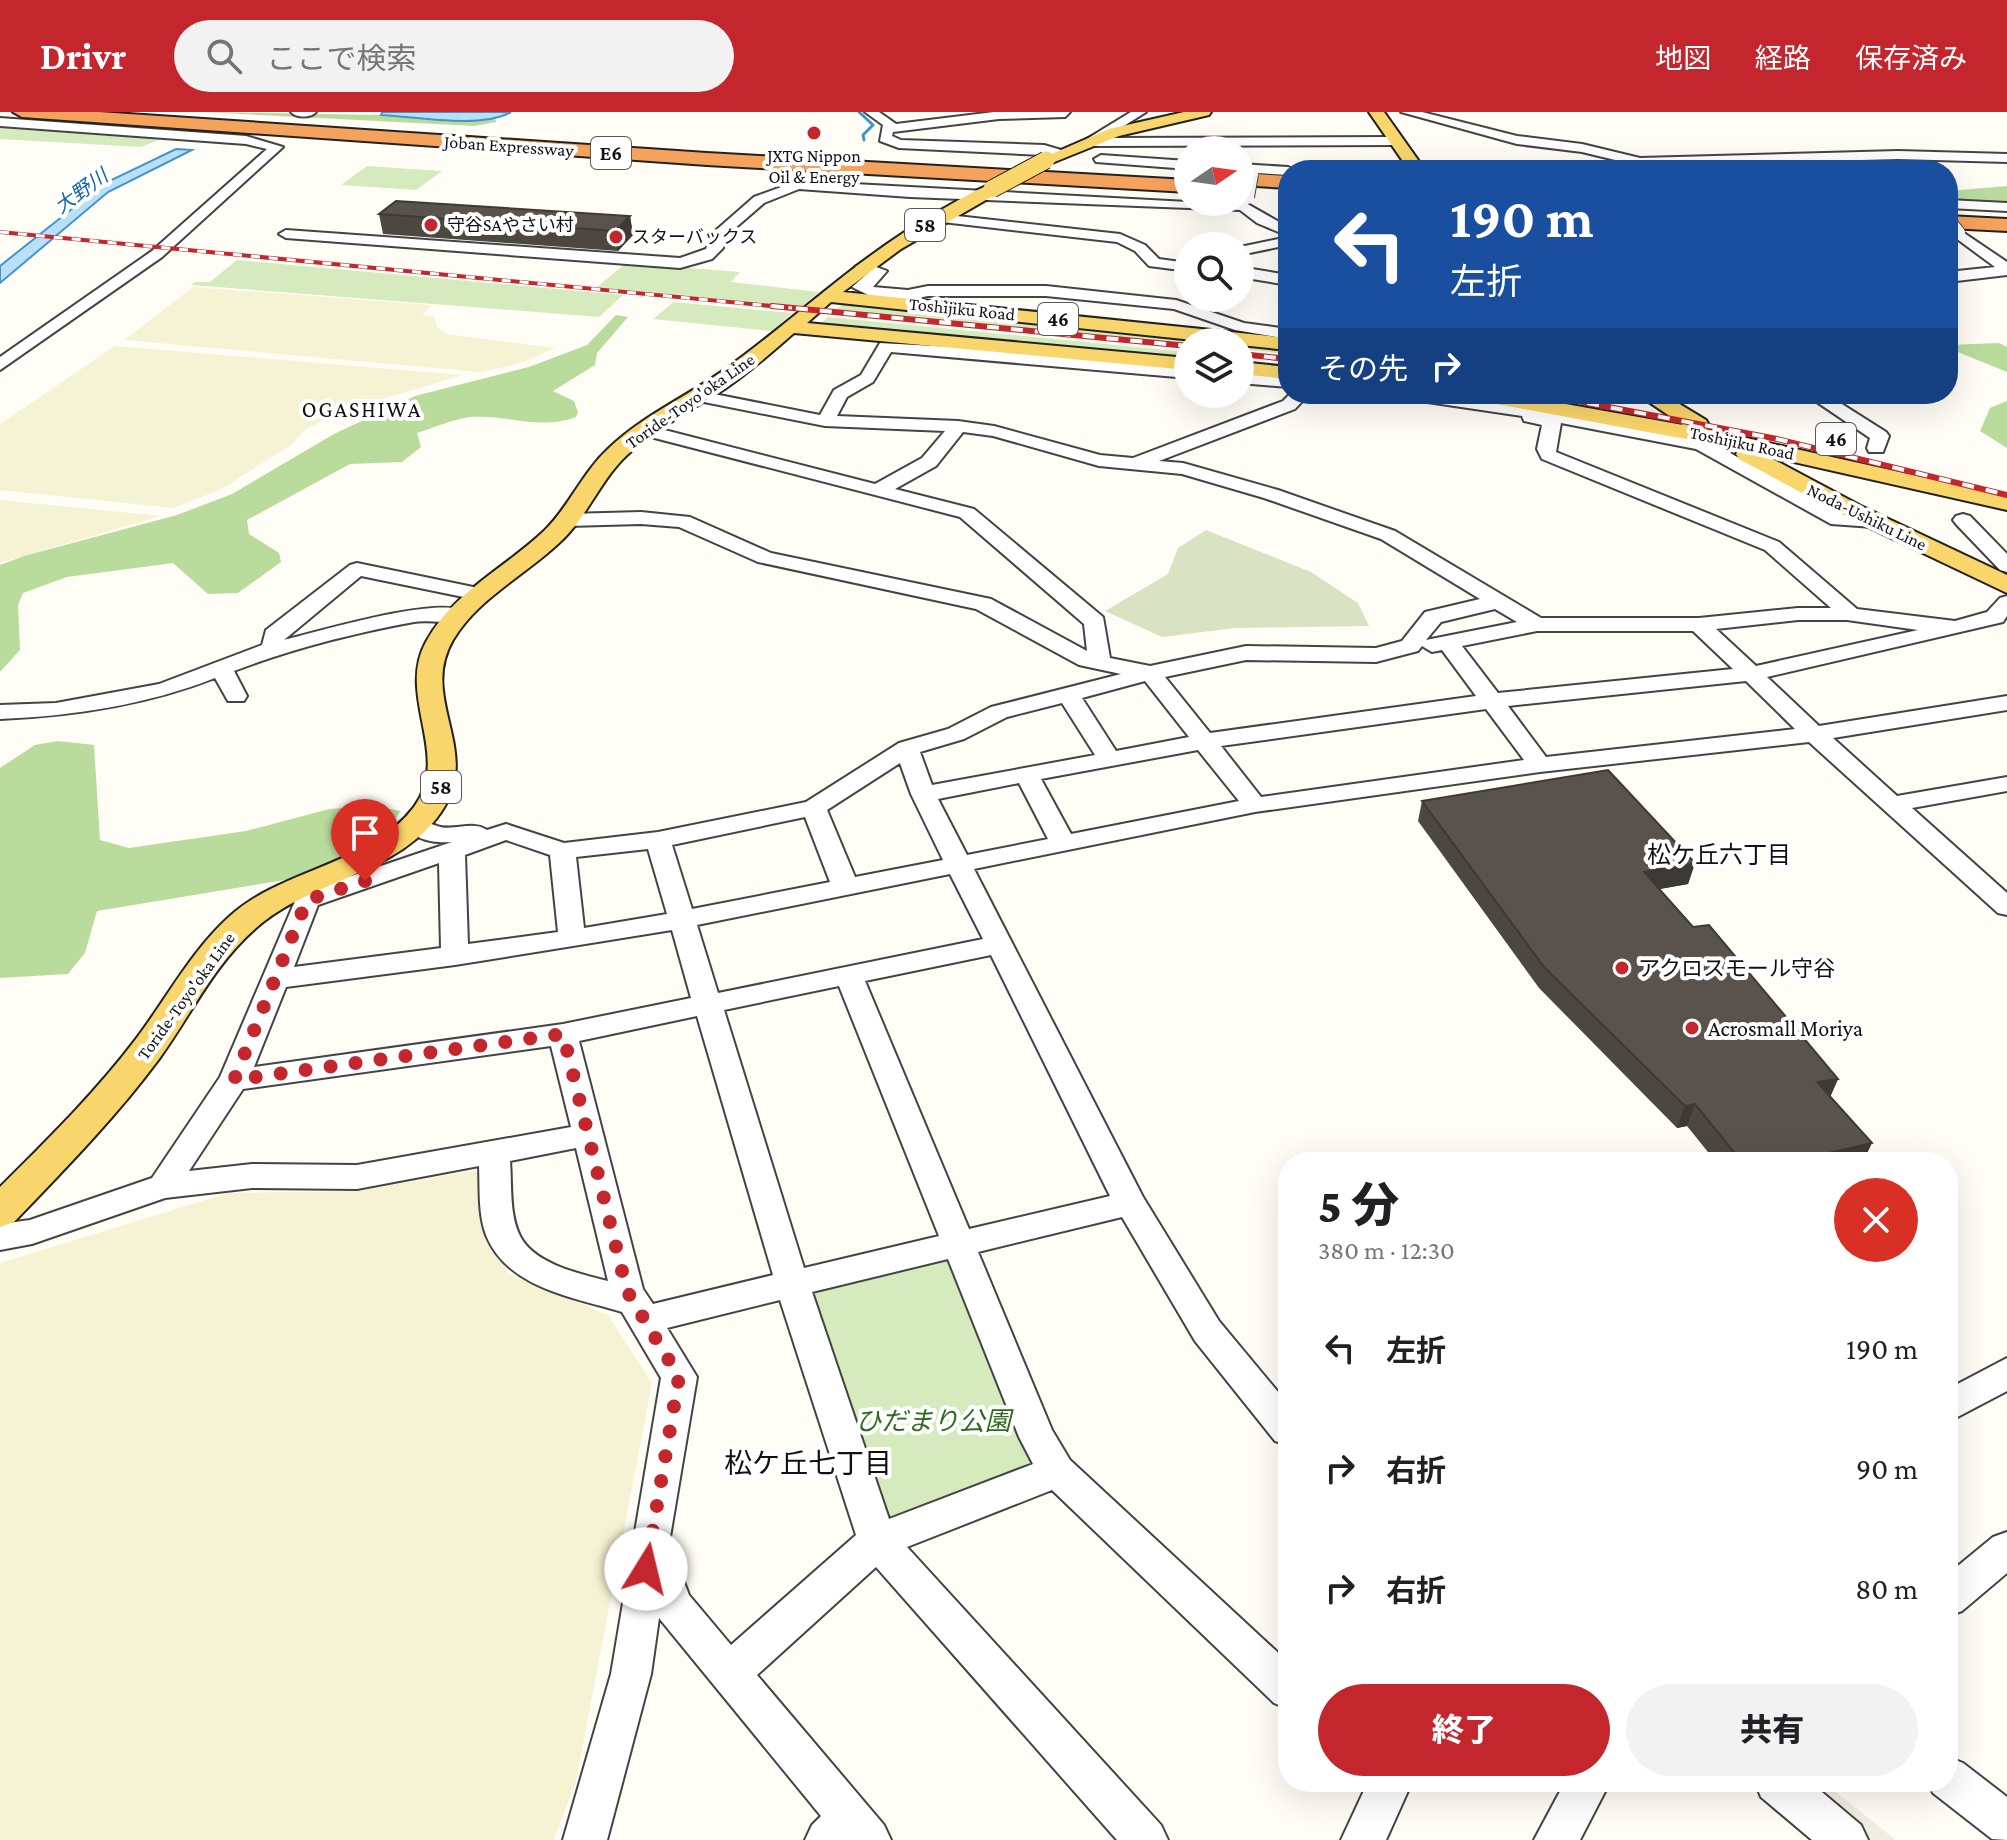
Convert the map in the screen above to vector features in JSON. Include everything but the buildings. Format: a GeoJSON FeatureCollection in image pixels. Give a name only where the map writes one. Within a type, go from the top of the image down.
{"type":"FeatureCollection","features":[{"type":"Feature","properties":{"kind":"highway","name":"Joban Expressway"},"geometry":{"type":"LineString","coordinates":[[22,112],[662,157],[1174,187]]}},
{"type":"Feature","properties":{"kind":"highway","name":"Joban Expressway"},"geometry":{"type":"LineString","coordinates":[[116,112],[713,153],[1174,176]]}},
{"type":"Feature","properties":{"kind":"highway"},"geometry":{"type":"LineString","coordinates":[[160,112],[490,128]]}},
{"type":"Feature","properties":{"kind":"highway"},"geometry":{"type":"LineString","coordinates":[[35,113],[457,153]]}},
{"type":"Feature","properties":{"kind":"highway"},"geometry":{"type":"LineString","coordinates":[[803,147],[1174,176]]}},
{"type":"Feature","properties":{"kind":"highway"},"geometry":{"type":"LineString","coordinates":[[772,174],[1174,188]]}},
{"type":"Feature","properties":{"kind":"highway"},"geometry":{"type":"LineString","coordinates":[[1254,184],[1278,183]]}},
{"type":"Feature","properties":{"kind":"highway"},"geometry":{"type":"LineString","coordinates":[[1254,186],[1278,190]]}},
{"type":"Feature","properties":{"kind":"highway"},"geometry":{"type":"LineString","coordinates":[[1958,215],[2007,217]]}},
{"type":"Feature","properties":{"kind":"highway"},"geometry":{"type":"LineString","coordinates":[[1958,226],[2007,225]]}},
{"type":"Feature","properties":{"kind":"main road","name":"Toride-Toyo'oka Line"},"geometry":{"type":"LineString","coordinates":[[0,1212],[124,1080],[214,954],[246,919],[294,888],[376,853],[416,824],[433,803],[443,782],[445,766],[430,698],[430,671],[435,648],[468,604],[529,556],[568,520],[616,452],[699,396],[863,267],[939,218],[1054,156],[1091,140],[1149,123],[1204,112]]}},
{"type":"Feature","properties":{"kind":"main road"},"geometry":{"type":"LineString","coordinates":[[1376,112],[1409,160]]}},
{"type":"Feature","properties":{"kind":"main road","name":"Toshijiku Road"},"geometry":{"type":"LineString","coordinates":[[827,296],[1278,343]]}},
{"type":"Feature","properties":{"kind":"main road","name":"Toshijiku Road"},"geometry":{"type":"LineString","coordinates":[[789,327],[1000,350],[1174,363]]}},
{"type":"Feature","properties":{"kind":"main road"},"geometry":{"type":"LineString","coordinates":[[1254,369],[1278,372]]}},
{"type":"Feature","properties":{"kind":"main road","name":"Toshijiku Road"},"geometry":{"type":"LineString","coordinates":[[1509,404],[1718,438],[2007,503]]}},
{"type":"Feature","properties":{"kind":"main road","name":"Noda-Ushiku Line"},"geometry":{"type":"LineString","coordinates":[[1664,404],[1807,488],[1873,521],[2006,568]]}},
{"type":"Feature","properties":{"kind":"main road","name":"Toshijiku Road"},"geometry":{"type":"LineString","coordinates":[[1677,404],[1716,413]]}},
{"type":"Feature","properties":{"kind":"main road","name":"46"},"geometry":{"type":"LineString","coordinates":[[1850,442],[1883,450]]}},
{"type":"Feature","properties":{"kind":"main road"},"geometry":{"type":"LineString","coordinates":[[1807,488],[1794,479],[1789,470],[1790,464],[1807,460],[1834,462]]}},
{"type":"Feature","properties":{"kind":"main road"},"geometry":{"type":"LineString","coordinates":[[1949,467],[2007,483]]}},
{"type":"Feature","properties":{"kind":"street"},"geometry":{"type":"LineString","coordinates":[[297,112],[310,112]]}},
{"type":"Feature","properties":{"kind":"street"},"geometry":{"type":"LineString","coordinates":[[871,112],[890,124],[885,138],[899,144],[1044,149],[1054,156],[1174,164]]}},
{"type":"Feature","properties":{"kind":"street"},"geometry":{"type":"LineString","coordinates":[[890,129],[999,115],[1077,112]]}},
{"type":"Feature","properties":{"kind":"street"},"geometry":{"type":"LineString","coordinates":[[1091,140],[1140,112]]}},
{"type":"Feature","properties":{"kind":"street"},"geometry":{"type":"LineString","coordinates":[[1407,112],[1517,140],[1582,148],[1632,160]]}},
{"type":"Feature","properties":{"kind":"street"},"geometry":{"type":"LineString","coordinates":[[0,122],[246,140],[277,147],[157,254],[0,365]]}},
{"type":"Feature","properties":{"kind":"street"},"geometry":{"type":"LineString","coordinates":[[1091,140],[1395,141]]}},
{"type":"Feature","properties":{"kind":"street"},"geometry":{"type":"LineString","coordinates":[[1898,155],[1906,160]]}},
{"type":"Feature","properties":{"kind":"street"},"geometry":{"type":"LineString","coordinates":[[1714,160],[1898,155],[2007,158]]}},
{"type":"Feature","properties":{"kind":"street"},"geometry":{"type":"LineString","coordinates":[[1254,181],[1278,174]]}},
{"type":"Feature","properties":{"kind":"street"},"geometry":{"type":"LineString","coordinates":[[286,234],[680,263],[710,255],[719,244],[719,235],[739,215],[759,200],[790,186],[986,192],[1174,186]]}},
{"type":"Feature","properties":{"kind":"street"},"geometry":{"type":"LineString","coordinates":[[1958,195],[1970,205]]}},
{"type":"Feature","properties":{"kind":"street"},"geometry":{"type":"LineString","coordinates":[[1254,204],[1262,220],[1278,227]]}},
{"type":"Feature","properties":{"kind":"street"},"geometry":{"type":"LineString","coordinates":[[1958,204],[2007,207]]}},
{"type":"Feature","properties":{"kind":"street"},"geometry":{"type":"LineString","coordinates":[[939,218],[1120,238],[1140,248],[1154,263],[1174,265]]}},
{"type":"Feature","properties":{"kind":"street"},"geometry":{"type":"LineString","coordinates":[[1958,231],[2004,265]]}},
{"type":"Feature","properties":{"kind":"street"},"geometry":{"type":"LineString","coordinates":[[1254,248],[1278,243]]}},
{"type":"Feature","properties":{"kind":"street"},"geometry":{"type":"LineString","coordinates":[[1958,275],[2004,265]]}},
{"type":"Feature","properties":{"kind":"street"},"geometry":{"type":"LineString","coordinates":[[863,267],[879,271],[860,287],[870,291],[908,295],[928,291],[1046,291],[1176,305],[1241,327],[1278,333]]}},
{"type":"Feature","properties":{"kind":"street"},"geometry":{"type":"LineString","coordinates":[[1082,321],[1174,272]]}},
{"type":"Feature","properties":{"kind":"street"},"geometry":{"type":"LineString","coordinates":[[1254,274],[1278,278]]}},
{"type":"Feature","properties":{"kind":"street"},"geometry":{"type":"LineString","coordinates":[[825,421],[840,394],[867,378],[886,347],[1000,350],[1174,371]]}},
{"type":"Feature","properties":{"kind":"street"},"geometry":{"type":"LineString","coordinates":[[1254,379],[1278,381]]}},
{"type":"Feature","properties":{"kind":"street"},"geometry":{"type":"LineString","coordinates":[[699,396],[825,421],[958,426],[994,431],[1099,460],[1183,469],[1271,494],[1388,535],[1537,625]]}},
{"type":"Feature","properties":{"kind":"street"},"geometry":{"type":"LineString","coordinates":[[1135,464],[1290,404]]}},
{"type":"Feature","properties":{"kind":"street"},"geometry":{"type":"LineString","coordinates":[[1483,404],[1489,410],[1552,421],[1546,449],[1549,455],[1577,469],[1772,546],[1851,615]]}},
{"type":"Feature","properties":{"kind":"street"},"geometry":{"type":"LineString","coordinates":[[1503,404],[1702,445],[1838,520],[1873,521]]}},
{"type":"Feature","properties":{"kind":"street"},"geometry":{"type":"LineString","coordinates":[[1830,404],[1880,436],[1883,450]]}},
{"type":"Feature","properties":{"kind":"street"},"geometry":{"type":"LineString","coordinates":[[878,490],[929,462],[958,426]]}},
{"type":"Feature","properties":{"kind":"street"},"geometry":{"type":"LineString","coordinates":[[645,430],[967,513],[1095,622],[1099,663]]}},
{"type":"Feature","properties":{"kind":"street"},"geometry":{"type":"LineString","coordinates":[[568,520],[641,518],[683,521],[765,558],[983,604],[1087,660],[1150,673],[1255,805]]}},
{"type":"Feature","properties":{"kind":"street"},"geometry":{"type":"LineString","coordinates":[[1963,520],[2006,568]]}},
{"type":"Feature","properties":{"kind":"street"},"geometry":{"type":"LineString","coordinates":[[281,647],[272,644],[274,635],[357,569],[468,604]]}},
{"type":"Feature","properties":{"kind":"street"},"geometry":{"type":"LineString","coordinates":[[1410,646],[1433,617],[1500,601]]}},
{"type":"Feature","properties":{"kind":"street"},"geometry":{"type":"LineString","coordinates":[[0,712],[56,710],[164,690],[281,647],[468,604]]}},
{"type":"Feature","properties":{"kind":"street"},"geometry":{"type":"LineString","coordinates":[[163,1186],[234,1080],[307,900],[506,832],[562,851],[658,840],[814,808],[907,748],[956,734],[999,712],[1150,673],[1246,653],[1376,655],[1410,646],[1449,644],[1537,625],[1699,624],[1798,614],[1851,615],[1956,628]]}},
{"type":"Feature","properties":{"kind":"street"},"geometry":{"type":"LineString","coordinates":[[923,794],[1206,741],[1491,701],[1751,674],[1956,628],[2003,614]]}},
{"type":"Feature","properties":{"kind":"street"},"geometry":{"type":"LineString","coordinates":[[1699,624],[1814,734],[2007,907]]}},
{"type":"Feature","properties":{"kind":"street"},"geometry":{"type":"LineString","coordinates":[[1449,644],[1540,765]]}},
{"type":"Feature","properties":{"kind":"street"},"geometry":{"type":"LineString","coordinates":[[221,668],[236,696]]}},
{"type":"Feature","properties":{"kind":"street"},"geometry":{"type":"LineString","coordinates":[[1068,694],[1110,759]]}},
{"type":"Feature","properties":{"kind":"street"},"geometry":{"type":"LineString","coordinates":[[276,979],[572,939],[682,920],[1255,805],[1540,765],[1814,734],[2007,703]]}},
{"type":"Feature","properties":{"kind":"street"},"geometry":{"type":"LineString","coordinates":[[907,748],[923,794],[1130,1203],[1207,1331],[1278,1418]]}},
{"type":"Feature","properties":{"kind":"street"},"geometry":{"type":"LineString","coordinates":[[1027,775],[1063,842]]}},
{"type":"Feature","properties":{"kind":"street"},"geometry":{"type":"LineString","coordinates":[[1892,804],[2005,786]]}},
{"type":"Feature","properties":{"kind":"street"},"geometry":{"type":"LineString","coordinates":[[814,808],[845,886]]}},
{"type":"Feature","properties":{"kind":"street"},"geometry":{"type":"LineString","coordinates":[[416,824],[433,835],[476,833],[490,837]]}},
{"type":"Feature","properties":{"kind":"street"},"geometry":{"type":"LineString","coordinates":[[658,840],[792,1284],[877,1541],[1146,1840]]}},
{"type":"Feature","properties":{"kind":"street"},"geometry":{"type":"LineString","coordinates":[[562,851],[572,939]]}},
{"type":"Feature","properties":{"kind":"street"},"geometry":{"type":"LineString","coordinates":[[452,852],[455,956]]}},
{"type":"Feature","properties":{"kind":"street"},"geometry":{"type":"LineString","coordinates":[[234,1080],[563,1034],[1000,944]]}},
{"type":"Feature","properties":{"kind":"street"},"geometry":{"type":"LineString","coordinates":[[849,975],[1037,1437],[1057,1471],[1278,1680]]}},
{"type":"Feature","properties":{"kind":"street"},"geometry":{"type":"LineString","coordinates":[[563,1034],[627,1291],[679,1377],[631,1674],[585,1840]]}},
{"type":"Feature","properties":{"kind":"street"},"geometry":{"type":"LineString","coordinates":[[0,1237],[32,1232],[163,1186],[252,1176],[357,1177],[587,1135]]}},
{"type":"Feature","properties":{"kind":"street"},"geometry":{"type":"LineString","coordinates":[[493,1152],[501,1231],[508,1249],[529,1268],[640,1310],[792,1284],[1130,1203]]}},
{"type":"Feature","properties":{"kind":"street"},"geometry":{"type":"LineString","coordinates":[[1958,1401],[2007,1373]]}},
{"type":"Feature","properties":{"kind":"street"},"geometry":{"type":"LineString","coordinates":[[730,1672],[877,1541],[1057,1471]]}},
{"type":"Feature","properties":{"kind":"street"},"geometry":{"type":"LineString","coordinates":[[650,1543],[673,1606],[730,1672],[849,1833]]}},
{"type":"Feature","properties":{"kind":"street"},"geometry":{"type":"LineString","coordinates":[[1958,1590],[2007,1549]]}},
{"type":"Feature","properties":{"kind":"street"},"geometry":{"type":"LineString","coordinates":[[1958,1786],[2007,1824]]}},
{"type":"Feature","properties":{"kind":"street"},"geometry":{"type":"LineString","coordinates":[[1363,1840],[1385,1792]]}},
{"type":"Feature","properties":{"kind":"street"},"geometry":{"type":"LineString","coordinates":[[1556,1840],[1583,1792]]}},
{"type":"Feature","properties":{"kind":"street"},"geometry":{"type":"LineString","coordinates":[[1788,1792],[1846,1840]]}},
{"type":"Feature","properties":{"kind":"shaded area"},"geometry":{"type":"Polygon","coordinates":[[[193,287],[432,305],[422,315],[434,317],[438,328],[446,334],[555,348],[518,364],[480,372],[124,340],[193,287]]]}},
{"type":"Feature","properties":{"kind":"shaded area"},"geometry":{"type":"Polygon","coordinates":[[[115,346],[463,375],[356,407],[334,419],[320,422],[307,428],[291,445],[220,490],[173,508],[0,490],[0,424],[115,346]]]}},
{"type":"Feature","properties":{"kind":"shaded area"},"geometry":{"type":"Polygon","coordinates":[[[0,500],[161,516],[0,563],[0,500]]]}},
{"type":"Feature","properties":{"kind":"shaded area"},"geometry":{"type":"Polygon","coordinates":[[[476,1170],[507,1273],[608,1315],[652,1383],[576,1781],[554,1840],[0,1840],[0,1263],[228,1193],[359,1191],[476,1170]]]}},
{"type":"Feature","properties":{"kind":"shaded area"},"geometry":{"type":"Polygon","coordinates":[[[1759,1792],[1836,1792],[1896,1840],[1815,1840],[1759,1792]]]}},
{"type":"Feature","properties":{"kind":"green space"},"geometry":{"type":"Polygon","coordinates":[[[203,112],[381,115],[476,121],[495,118],[496,122],[475,126],[203,112]]]}},
{"type":"Feature","properties":{"kind":"green space"},"geometry":{"type":"Polygon","coordinates":[[[0,125],[166,137],[141,147],[0,139],[0,125]]]}},
{"type":"Feature","properties":{"kind":"green space"},"geometry":{"type":"Polygon","coordinates":[[[367,166],[442,171],[416,190],[341,185],[367,166]]]}},
{"type":"Feature","properties":{"kind":"green space"},"geometry":{"type":"Polygon","coordinates":[[[2007,186],[2007,203],[1958,201],[1958,190],[2007,186]]]}},
{"type":"Feature","properties":{"kind":"green space"},"geometry":{"type":"Polygon","coordinates":[[[237,260],[623,295],[599,317],[191,285],[210,282],[237,260]]]}},
{"type":"Feature","properties":{"kind":"green space"},"geometry":{"type":"Polygon","coordinates":[[[626,263],[740,272],[731,282],[819,292],[801,307],[597,287],[626,263]]]}},
{"type":"Feature","properties":{"kind":"green space"},"geometry":{"type":"Polygon","coordinates":[[[848,300],[1174,334],[1174,343],[836,310],[848,300]]]}},
{"type":"Feature","properties":{"kind":"green space"},"geometry":{"type":"Polygon","coordinates":[[[674,302],[792,313],[772,331],[653,319],[674,302]]]}},
{"type":"Feature","properties":{"kind":"green space"},"geometry":{"type":"Polygon","coordinates":[[[616,315],[628,317],[597,353],[595,365],[553,391],[574,401],[578,412],[576,417],[549,422],[464,418],[417,433],[421,447],[402,462],[350,464],[247,520],[249,534],[279,553],[281,562],[238,593],[208,594],[173,563],[67,577],[23,593],[18,605],[20,650],[0,672],[0,565],[177,515],[232,494],[334,434],[415,396],[529,367],[587,345],[616,315]]]}},
{"type":"Feature","properties":{"kind":"green space"},"geometry":{"type":"Polygon","coordinates":[[[828,317],[1174,351],[1174,360],[819,325],[828,317]]]}},
{"type":"Feature","properties":{"kind":"green space"},"geometry":{"type":"Polygon","coordinates":[[[1254,342],[1278,345],[1278,353],[1254,350],[1254,342]]]}},
{"type":"Feature","properties":{"kind":"green space"},"geometry":{"type":"Polygon","coordinates":[[[1999,343],[2007,347],[2007,372],[1958,352],[1958,345],[1999,343]]]}},
{"type":"Feature","properties":{"kind":"green space"},"geometry":{"type":"Polygon","coordinates":[[[2007,401],[2007,448],[1980,431],[1990,408],[2007,401]]]}},
{"type":"Feature","properties":{"kind":"green space"},"geometry":{"type":"Polygon","coordinates":[[[1206,530],[1311,572],[1358,603],[1369,626],[1236,628],[1162,637],[1105,611],[1168,574],[1178,548],[1206,530]]]}},
{"type":"Feature","properties":{"kind":"green space"},"geometry":{"type":"Polygon","coordinates":[[[58,741],[94,745],[100,840],[129,848],[246,831],[329,809],[373,806],[401,811],[381,837],[297,878],[97,911],[85,953],[68,974],[0,978],[0,768],[35,745],[58,741]]]}},
{"type":"Feature","properties":{"kind":"green space","name":"ひだまり公園"},"geometry":{"type":"Polygon","coordinates":[[[959,1242],[1057,1471],[877,1541],[792,1284],[959,1242]]]}},
{"type":"Feature","properties":{"kind":"water"},"geometry":{"type":"Polygon","coordinates":[[[382,112],[511,112],[466,121],[381,115],[382,112]]]}},
{"type":"Feature","properties":{"kind":"water"},"geometry":{"type":"Polygon","coordinates":[[[176,149],[192,150],[108,192],[0,283],[0,266],[103,184],[176,149]]]}},
{"type":"Feature","properties":{"kind":"waterway"},"geometry":{"type":"LineString","coordinates":[[859,112],[873,125],[863,135],[864,140]]}},
{"type":"Feature","properties":{"kind":"railway"},"geometry":{"type":"LineString","coordinates":[[0,232],[792,308]]}},
{"type":"Feature","properties":{"kind":"railway"},"geometry":{"type":"LineString","coordinates":[[772,306],[1174,345]]}},
{"type":"Feature","properties":{"kind":"railway"},"geometry":{"type":"LineString","coordinates":[[1254,355],[1278,358]]}},
{"type":"Feature","properties":{"kind":"railway"},"geometry":{"type":"LineString","coordinates":[[1593,404],[1777,439],[2007,495]]}},
{"type":"Feature","properties":{"kind":"place","name":"JXTG Nippon Oil & Energy"},"geometry":{"type":"Point","coordinates":[814,133]}},
{"type":"Feature","properties":{"kind":"place","name":"守谷SAやさい村"},"geometry":{"type":"Point","coordinates":[431,225]}},
{"type":"Feature","properties":{"kind":"place","name":"スターバックス"},"geometry":{"type":"Point","coordinates":[616,237]}},
{"type":"Feature","properties":{"kind":"place","name":"アクロスモール守谷"},"geometry":{"type":"Point","coordinates":[1622,968]}},
{"type":"Feature","properties":{"kind":"place","name":"Acrosmall Moriya"},"geometry":{"type":"Point","coordinates":[1692,1028]}},
{"type":"Feature","properties":{"kind":"district","name":"OGASHIWA"},"geometry":{"type":"Point","coordinates":[362,409]}},
{"type":"Feature","properties":{"kind":"district","name":"松ケ丘六丁目"},"geometry":{"type":"Point","coordinates":[1719,854]}},
{"type":"Feature","properties":{"kind":"district","name":"松ケ丘七丁目"},"geometry":{"type":"Point","coordinates":[808,1463]}},
{"type":"Feature","properties":{"kind":"route"},"geometry":{"type":"LineString","coordinates":[[365,881],[307,900],[234,1080],[563,1034],[627,1291],[679,1377],[646,1569]]}},
{"type":"Feature","properties":{"kind":"water label","name":"大野川"},"geometry":{"type":"Point","coordinates":[81,191]}}]}
